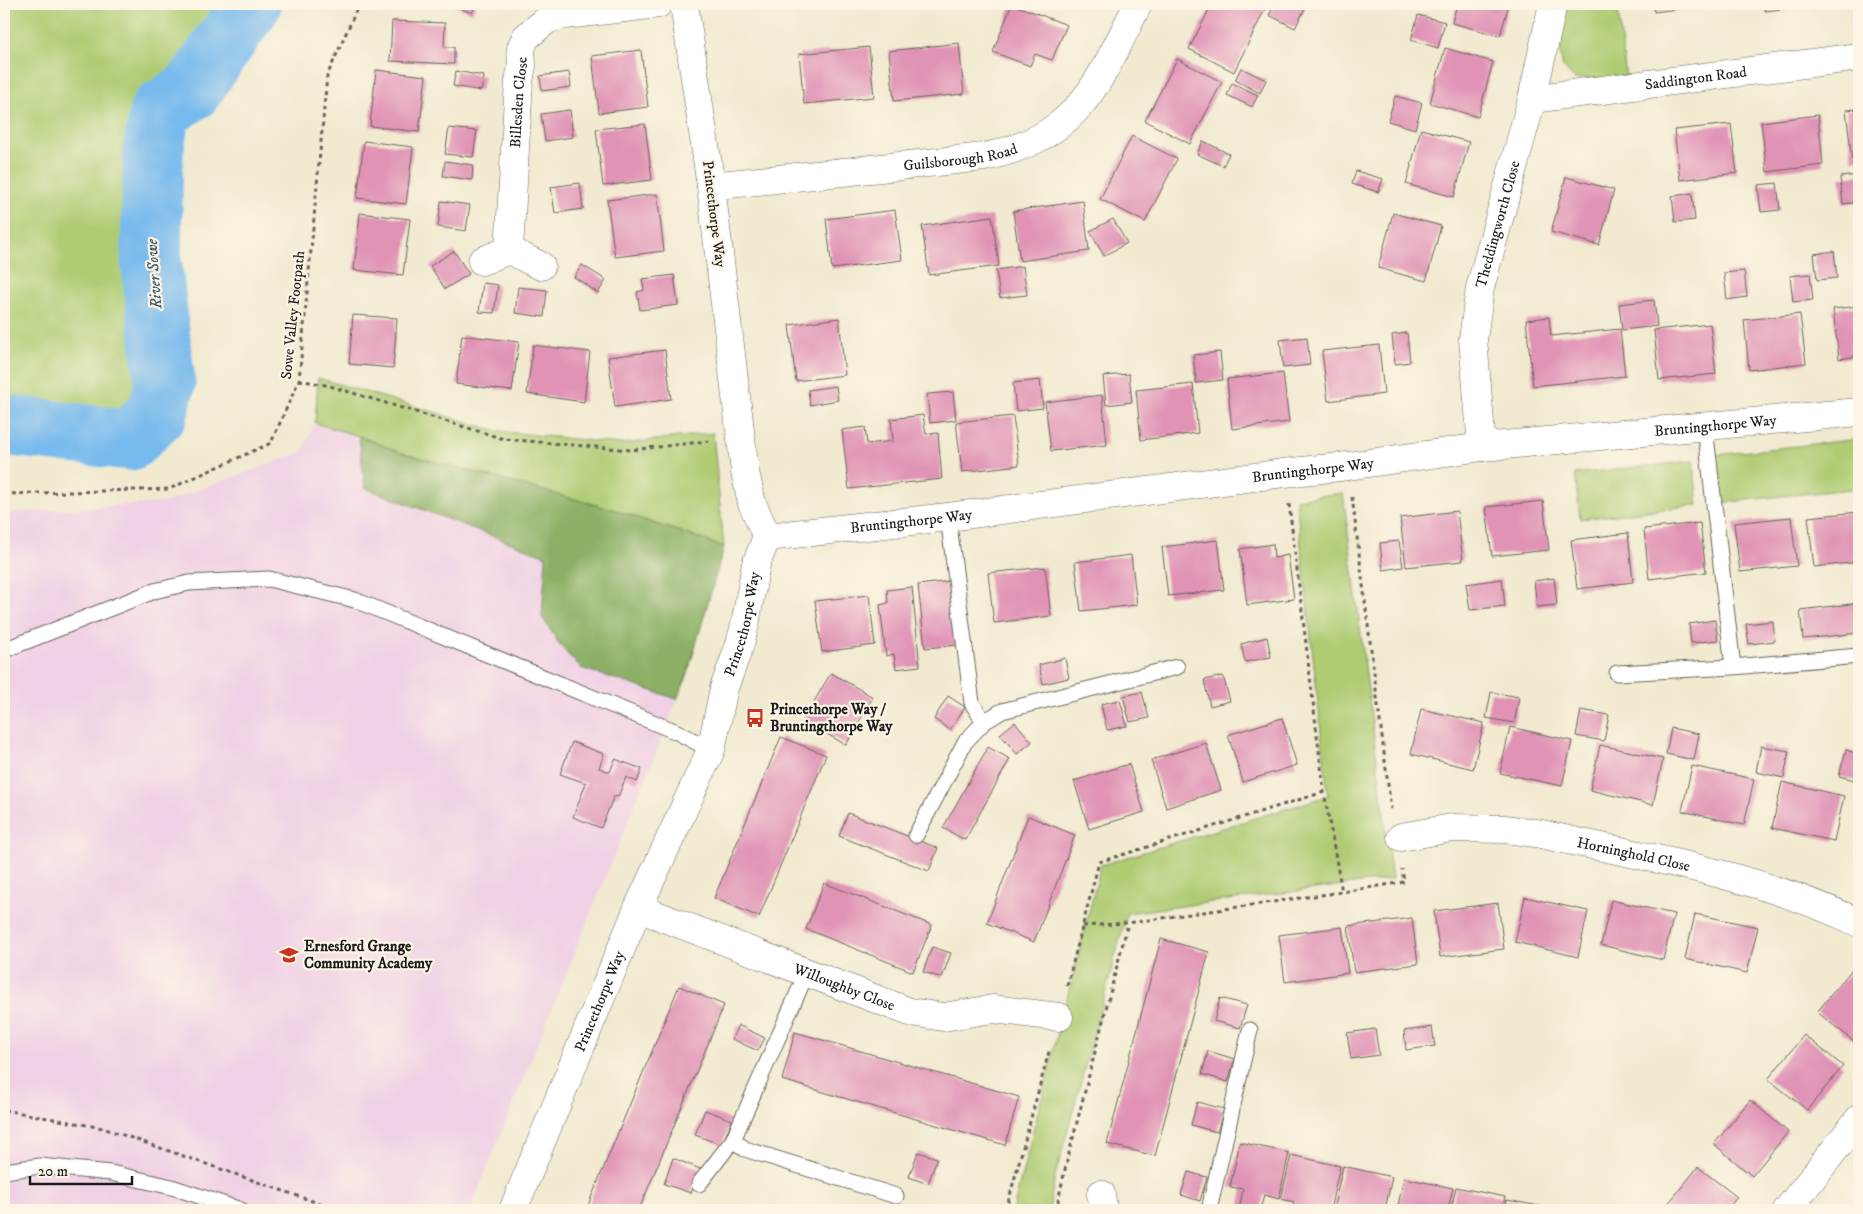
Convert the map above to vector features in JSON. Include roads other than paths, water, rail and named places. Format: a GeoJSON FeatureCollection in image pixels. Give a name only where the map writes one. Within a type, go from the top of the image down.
{"type":"FeatureCollection","features":[{"type":"Feature","properties":{"kind":"street","name":"Billesden Close"},"geometry":{"type":"LineString","coordinates":[[509,250],[519,81],[522,66],[522,48],[526,38],[548,19],[565,14],[658,4]]}},
{"type":"Feature","properties":{"kind":"street","name":"Princethorpe Way"},"geometry":{"type":"LineString","coordinates":[[512,1210],[638,908],[711,750],[724,688],[745,625],[756,564],[767,538],[752,502],[745,472],[711,186],[684,4]]}},
{"type":"Feature","properties":{"kind":"street","name":"Guilsborough Road"},"geometry":{"type":"LineString","coordinates":[[711,186],[984,157],[1021,148],[1065,121],[1088,98],[1138,4]]}},
{"type":"Feature","properties":{"kind":"street","name":"Theddingworth Close"},"geometry":{"type":"LineString","coordinates":[[1482,447],[1473,339],[1480,288],[1532,99],[1553,4]]}},
{"type":"Feature","properties":{"kind":"street","name":"Saddington Road"},"geometry":{"type":"LineString","coordinates":[[1532,99],[1859,57]]}},
{"type":"Feature","properties":{"kind":"street"},"geometry":{"type":"LineString","coordinates":[[482,261],[509,250],[541,266]]}},
{"type":"Feature","properties":{"kind":"street","name":"Bruntingthorpe Way"},"geometry":{"type":"LineString","coordinates":[[767,538],[948,517],[1482,447],[1859,412]]}},
{"type":"Feature","properties":{"kind":"street","name":"Horninghold Close"},"geometry":{"type":"LineString","coordinates":[[1401,837],[1452,828],[1504,829],[1536,833],[1759,884],[1816,904],[1859,923]]}},
{"type":"Feature","properties":{"kind":"street","name":"Willoughby Close"},"geometry":{"type":"LineString","coordinates":[[638,908],[910,1012],[943,1017],[993,1009],[1058,1017]]}},
{"type":"Feature","properties":{"kind":"street"},"geometry":{"type":"LineString","coordinates":[[1787,1210],[1859,1119]]}},
{"type":"Feature","properties":{"kind":"lane"},"geometry":{"type":"LineString","coordinates":[[1705,427],[1733,666]]}},
{"type":"Feature","properties":{"kind":"lane"},"geometry":{"type":"LineString","coordinates":[[948,517],[972,703],[984,722]]}},
{"type":"Feature","properties":{"kind":"lane"},"geometry":{"type":"LineString","coordinates":[[4,650],[154,591],[189,583],[269,579],[355,600],[676,732],[711,750]]}},
{"type":"Feature","properties":{"kind":"lane"},"geometry":{"type":"LineString","coordinates":[[1617,673],[1859,656]]}},
{"type":"Feature","properties":{"kind":"lane"},"geometry":{"type":"LineString","coordinates":[[916,835],[964,742],[984,722],[1002,711],[1177,667]]}},
{"type":"Feature","properties":{"kind":"lane"},"geometry":{"type":"LineString","coordinates":[[699,1184],[733,1140],[807,972]]}},
{"type":"Feature","properties":{"kind":"lane"},"geometry":{"type":"LineString","coordinates":[[1209,1210],[1250,1030]]}},
{"type":"Feature","properties":{"kind":"lane"},"geometry":{"type":"LineString","coordinates":[[733,1140],[745,1149],[896,1196]]}},
{"type":"Feature","properties":{"kind":"lane"},"geometry":{"type":"LineString","coordinates":[[4,1171],[40,1166],[111,1173],[172,1187],[241,1210]]}},
{"type":"Feature","properties":{"kind":"waterway","name":"River Sowe"},"geometry":{"type":"LineString","coordinates":[[4,425],[130,440],[158,412],[165,384],[151,259],[153,152],[160,111],[192,90],[251,4]]}},
{"type":"Feature","properties":{"kind":"place","name":"Princethorpe Way / Bruntingthorpe Way"},"geometry":{"type":"Point","coordinates":[755,718]}},
{"type":"Feature","properties":{"kind":"place","name":"Ernesford Grange Community Academy"},"geometry":{"type":"Point","coordinates":[289,955]}}]}
